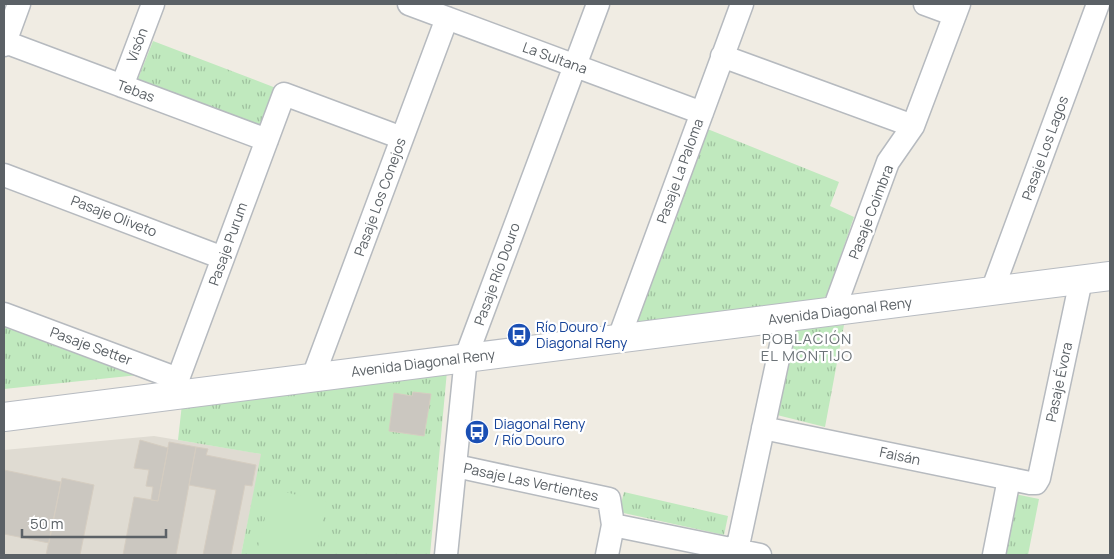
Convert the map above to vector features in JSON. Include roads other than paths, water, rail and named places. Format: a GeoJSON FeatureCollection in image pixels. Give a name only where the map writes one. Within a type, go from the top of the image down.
{"type":"FeatureCollection","features":[{"type":"Feature","properties":{"kind":"street"},"geometry":{"type":"LineString","coordinates":[[4,44],[19,4]]}},
{"type":"Feature","properties":{"kind":"street","name":"Visón"},"geometry":{"type":"LineString","coordinates":[[122,86],[153,4]]}},
{"type":"Feature","properties":{"kind":"street","name":"La Sultana"},"geometry":{"type":"LineString","coordinates":[[409,4],[702,113]]}},
{"type":"Feature","properties":{"kind":"street","name":"Pasaje Río Douro"},"geometry":{"type":"LineString","coordinates":[[446,555],[466,357],[598,4]]}},
{"type":"Feature","properties":{"kind":"street","name":"Pasaje La Paloma"},"geometry":{"type":"LineString","coordinates":[[618,338],[742,4]]}},
{"type":"Feature","properties":{"kind":"street"},"geometry":{"type":"LineString","coordinates":[[924,4],[957,9]]}},
{"type":"Feature","properties":{"kind":"street","name":"Pasaje Los Lagos"},"geometry":{"type":"LineString","coordinates":[[992,291],[1098,4]]}},
{"type":"Feature","properties":{"kind":"street","name":"Pasaje Coimbra"},"geometry":{"type":"LineString","coordinates":[[833,312],[888,162],[913,126],[957,9]]}},
{"type":"Feature","properties":{"kind":"street","name":"Pasaje Los Conejos"},"geometry":{"type":"LineString","coordinates":[[314,377],[447,18]]}},
{"type":"Feature","properties":{"kind":"street","name":"Tebas"},"geometry":{"type":"LineString","coordinates":[[4,44],[267,140]]}},
{"type":"Feature","properties":{"kind":"street"},"geometry":{"type":"LineString","coordinates":[[722,56],[913,126]]}},
{"type":"Feature","properties":{"kind":"street","name":"Pasaje Purum"},"geometry":{"type":"LineString","coordinates":[[175,387],[284,94],[402,138]]}},
{"type":"Feature","properties":{"kind":"street","name":"Pasaje Oliveto"},"geometry":{"type":"LineString","coordinates":[[4,175],[223,258]]}},
{"type":"Feature","properties":{"kind":"street","name":"Avenida Diagonal Reny"},"geometry":{"type":"LineString","coordinates":[[4,417],[175,387],[314,377],[1110,276]]}},
{"type":"Feature","properties":{"kind":"street","name":"Pasaje Évora"},"geometry":{"type":"LineString","coordinates":[[1036,483],[1041,468],[1082,280]]}},
{"type":"Feature","properties":{"kind":"street","name":"Pasaje Setter"},"geometry":{"type":"LineString","coordinates":[[4,314],[175,387]]}},
{"type":"Feature","properties":{"kind":"street"},"geometry":{"type":"LineString","coordinates":[[737,553],[787,318]]}},
{"type":"Feature","properties":{"kind":"street","name":"Faisán"},"geometry":{"type":"LineString","coordinates":[[763,428],[1036,483]]}},
{"type":"Feature","properties":{"kind":"street","name":"Pasaje Las Vertientes"},"geometry":{"type":"LineString","coordinates":[[456,466],[609,499],[613,524]]}},
{"type":"Feature","properties":{"kind":"street"},"geometry":{"type":"LineString","coordinates":[[994,555],[1009,479]]}},
{"type":"Feature","properties":{"kind":"street"},"geometry":{"type":"LineString","coordinates":[[607,555],[613,524],[737,553],[760,555]]}},
{"type":"Feature","properties":{"kind":"place","name":"Río Douro / Diagonal Reny"},"geometry":{"type":"Point","coordinates":[519,335]}},
{"type":"Feature","properties":{"kind":"place","name":"Diagonal Reny / Río Douro"},"geometry":{"type":"Point","coordinates":[477,432]}},
{"type":"Feature","properties":{"kind":"district","name":"POBLACIÓN EL MONTIJO"},"geometry":{"type":"Point","coordinates":[807,348]}}]}
